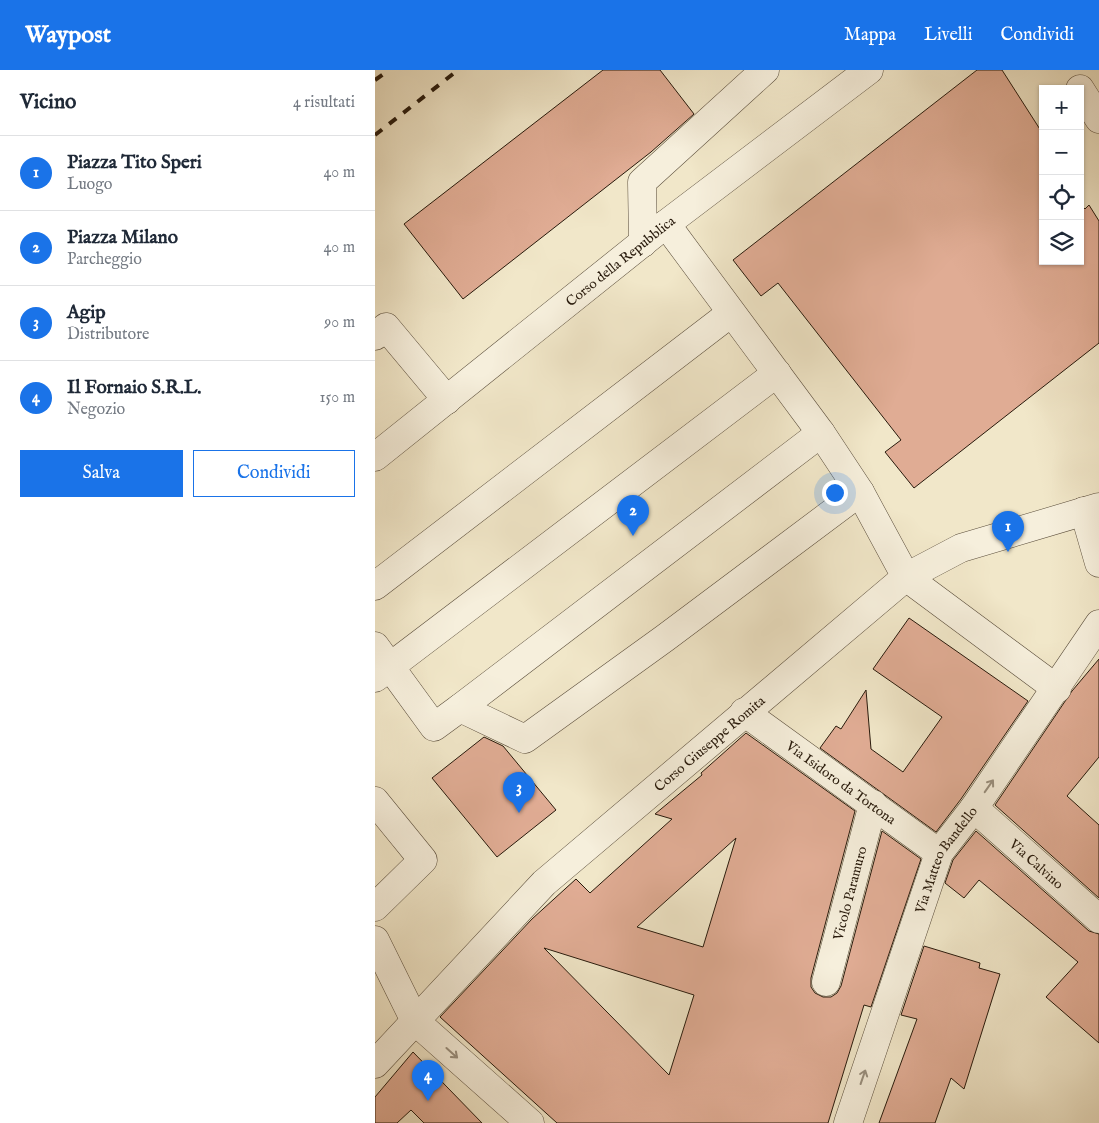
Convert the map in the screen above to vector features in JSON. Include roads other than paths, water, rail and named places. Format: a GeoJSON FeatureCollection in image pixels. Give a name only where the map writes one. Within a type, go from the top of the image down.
{"type":"FeatureCollection","features":[{"type":"Feature","properties":{"kind":"street"},"geometry":{"type":"LineString","coordinates":[[643,243],[642,182],[765,70]]}},
{"type":"Feature","properties":{"kind":"street","name":"Corso della Repubblica"},"geometry":{"type":"LineString","coordinates":[[375,457],[666,224],[869,70]]}},
{"type":"Feature","properties":{"kind":"street"},"geometry":{"type":"LineString","coordinates":[[1069,70],[1078,85]]}},
{"type":"Feature","properties":{"kind":"street"},"geometry":{"type":"LineString","coordinates":[[1084,95],[1099,119]]}},
{"type":"Feature","properties":{"kind":"street"},"geometry":{"type":"LineString","coordinates":[[666,224],[821,433],[860,492],[906,577],[1057,689]]}},
{"type":"Feature","properties":{"kind":"street"},"geometry":{"type":"LineString","coordinates":[[375,586],[731,313]]}},
{"type":"Feature","properties":{"kind":"street"},"geometry":{"type":"LineString","coordinates":[[375,336],[386,327],[447,400]]}},
{"type":"Feature","properties":{"kind":"street"},"geometry":{"type":"LineString","coordinates":[[383,673],[777,373]]}},
{"type":"Feature","properties":{"kind":"street"},"geometry":{"type":"LineString","coordinates":[[375,646],[383,673],[434,727],[821,433]]}},
{"type":"Feature","properties":{"kind":"street"},"geometry":{"type":"LineString","coordinates":[[459,708],[525,739],[665,638],[860,492]]}},
{"type":"Feature","properties":{"kind":"street"},"geometry":{"type":"LineString","coordinates":[[1091,509],[1099,563]]}},
{"type":"Feature","properties":{"kind":"street","name":"Corso Giuseppe Romita"},"geometry":{"type":"LineString","coordinates":[[375,1064],[544,882],[906,577],[961,548],[1091,509]]}},
{"type":"Feature","properties":{"kind":"street","name":"Via Matteo Bandello"},"geometry":{"type":"LineString","coordinates":[[848,1123],[939,853],[974,808],[1057,689],[1099,624]]}},
{"type":"Feature","properties":{"kind":"street","name":"Via Isidoro da Tortona"},"geometry":{"type":"LineString","coordinates":[[744,712],[939,853]]}},
{"type":"Feature","properties":{"kind":"street"},"geometry":{"type":"LineString","coordinates":[[375,801],[423,860],[375,907]]}},
{"type":"Feature","properties":{"kind":"street","name":"Vicolo Paramuro"},"geometry":{"type":"LineString","coordinates":[[826,982],[873,804]]}},
{"type":"Feature","properties":{"kind":"street","name":"Via Calvino"},"geometry":{"type":"LineString","coordinates":[[974,808],[1099,919]]}},
{"type":"Feature","properties":{"kind":"street"},"geometry":{"type":"LineString","coordinates":[[375,940],[415,1021],[528,1122]]}},
{"type":"Feature","properties":{"kind":"railway"},"geometry":{"type":"LineString","coordinates":[[375,80],[389,70]]}},
{"type":"Feature","properties":{"kind":"railway"},"geometry":{"type":"LineString","coordinates":[[375,135],[458,70]]}},
{"type":"Feature","properties":{"kind":"place","name":"Piazza Milano"},"geometry":{"type":"Point","coordinates":[633,536]}},
{"type":"Feature","properties":{"kind":"place","name":"Piazza Tito Speri"},"geometry":{"type":"Point","coordinates":[1008,552]}},
{"type":"Feature","properties":{"kind":"place","name":"Agip"},"geometry":{"type":"Point","coordinates":[519,813]}},
{"type":"Feature","properties":{"kind":"place","name":"Il Fornaio S.R.L."},"geometry":{"type":"Point","coordinates":[428,1101]}}]}
